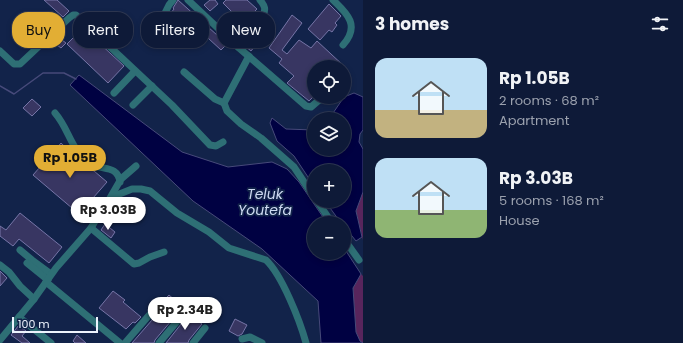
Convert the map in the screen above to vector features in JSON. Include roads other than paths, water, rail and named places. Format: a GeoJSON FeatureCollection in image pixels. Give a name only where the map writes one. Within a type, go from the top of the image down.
{"type":"FeatureCollection","features":[{"type":"Feature","properties":{"kind":"street"},"geometry":{"type":"LineString","coordinates":[[166,12],[173,0]]}},
{"type":"Feature","properties":{"kind":"street"},"geometry":{"type":"LineString","coordinates":[[188,0],[217,27]]}},
{"type":"Feature","properties":{"kind":"street"},"geometry":{"type":"LineString","coordinates":[[260,0],[265,5],[265,12]]}},
{"type":"Feature","properties":{"kind":"street"},"geometry":{"type":"LineString","coordinates":[[333,0],[346,12],[350,21],[350,34],[343,45]]}},
{"type":"Feature","properties":{"kind":"street"},"geometry":{"type":"LineString","coordinates":[[65,21],[73,15],[76,15],[172,105],[210,145],[216,146],[223,142]]}},
{"type":"Feature","properties":{"kind":"street"},"geometry":{"type":"LineString","coordinates":[[0,51],[14,64],[20,64],[37,48]]}},
{"type":"Feature","properties":{"kind":"street"},"geometry":{"type":"LineString","coordinates":[[239,48],[306,106],[311,107],[316,104]]}},
{"type":"Feature","properties":{"kind":"street"},"geometry":{"type":"LineString","coordinates":[[224,103],[249,56]]}},
{"type":"Feature","properties":{"kind":"street"},"geometry":{"type":"LineString","coordinates":[[114,93],[136,71]]}},
{"type":"Feature","properties":{"kind":"street"},"geometry":{"type":"LineString","coordinates":[[184,72],[215,99],[224,103],[227,111],[241,124],[261,138],[294,166],[307,186]]}},
{"type":"Feature","properties":{"kind":"street"},"geometry":{"type":"LineString","coordinates":[[133,105],[152,86]]}},
{"type":"Feature","properties":{"kind":"street"},"geometry":{"type":"LineString","coordinates":[[55,113],[62,123],[72,144],[80,155],[93,165],[114,170],[119,176],[120,182]]}},
{"type":"Feature","properties":{"kind":"street"},"geometry":{"type":"LineString","coordinates":[[1,336],[34,299],[48,279],[90,228],[125,175],[136,166]]}},
{"type":"Feature","properties":{"kind":"street"},"geometry":{"type":"LineString","coordinates":[[106,204],[116,195],[132,189],[141,188],[150,191],[177,213],[209,232],[230,248],[266,260],[274,268],[282,282],[301,326],[306,343]]}},
{"type":"Feature","properties":{"kind":"street"},"geometry":{"type":"LineString","coordinates":[[90,228],[134,264],[139,264],[150,257],[164,252]]}},
{"type":"Feature","properties":{"kind":"street"},"geometry":{"type":"LineString","coordinates":[[351,249],[359,260]]}},
{"type":"Feature","properties":{"kind":"street"},"geometry":{"type":"LineString","coordinates":[[20,250],[32,260],[48,279]]}},
{"type":"Feature","properties":{"kind":"street"},"geometry":{"type":"LineString","coordinates":[[27,263],[48,279],[120,343]]}},
{"type":"Feature","properties":{"kind":"street"},"geometry":{"type":"LineString","coordinates":[[0,265],[9,272],[20,286],[34,299]]}},
{"type":"Feature","properties":{"kind":"street"},"geometry":{"type":"LineString","coordinates":[[125,343],[157,306]]}},
{"type":"Feature","properties":{"kind":"street"},"geometry":{"type":"LineString","coordinates":[[160,343],[185,312]]}},
{"type":"Feature","properties":{"kind":"street"},"geometry":{"type":"LineString","coordinates":[[19,317],[51,343]]}},
{"type":"Feature","properties":{"kind":"street"},"geometry":{"type":"LineString","coordinates":[[193,343],[205,328]]}},
{"type":"Feature","properties":{"kind":"street"},"geometry":{"type":"LineString","coordinates":[[242,339],[250,337],[262,343]]}},
{"type":"Feature","properties":{"kind":"water","name":"Teluk Youtefa"},"geometry":{"type":"Polygon","coordinates":[[[79,75],[182,152],[228,167],[272,162],[287,169],[307,194],[307,208],[317,208],[322,216],[307,216],[307,260],[351,260],[351,259],[361,274],[353,288],[356,332],[360,341],[363,343],[321,343],[318,301],[262,249],[193,201],[70,85],[79,75]]]}},
{"type":"Feature","properties":{"kind":"water"},"geometry":{"type":"Polygon","coordinates":[[[354,93],[363,97],[363,130],[360,134],[359,142],[363,149],[363,192],[356,211],[362,237],[356,241],[351,235],[351,216],[336,216],[330,208],[351,208],[351,164],[307,164],[307,176],[294,156],[277,141],[270,123],[272,118],[286,129],[307,130],[307,156],[351,156],[351,112],[334,112],[339,104],[351,104],[351,94],[354,93]]]}},
{"type":"Feature","properties":{"kind":"waterway"},"geometry":{"type":"LineString","coordinates":[[0,86],[14,94],[43,73],[64,73],[76,79]]}}]}
